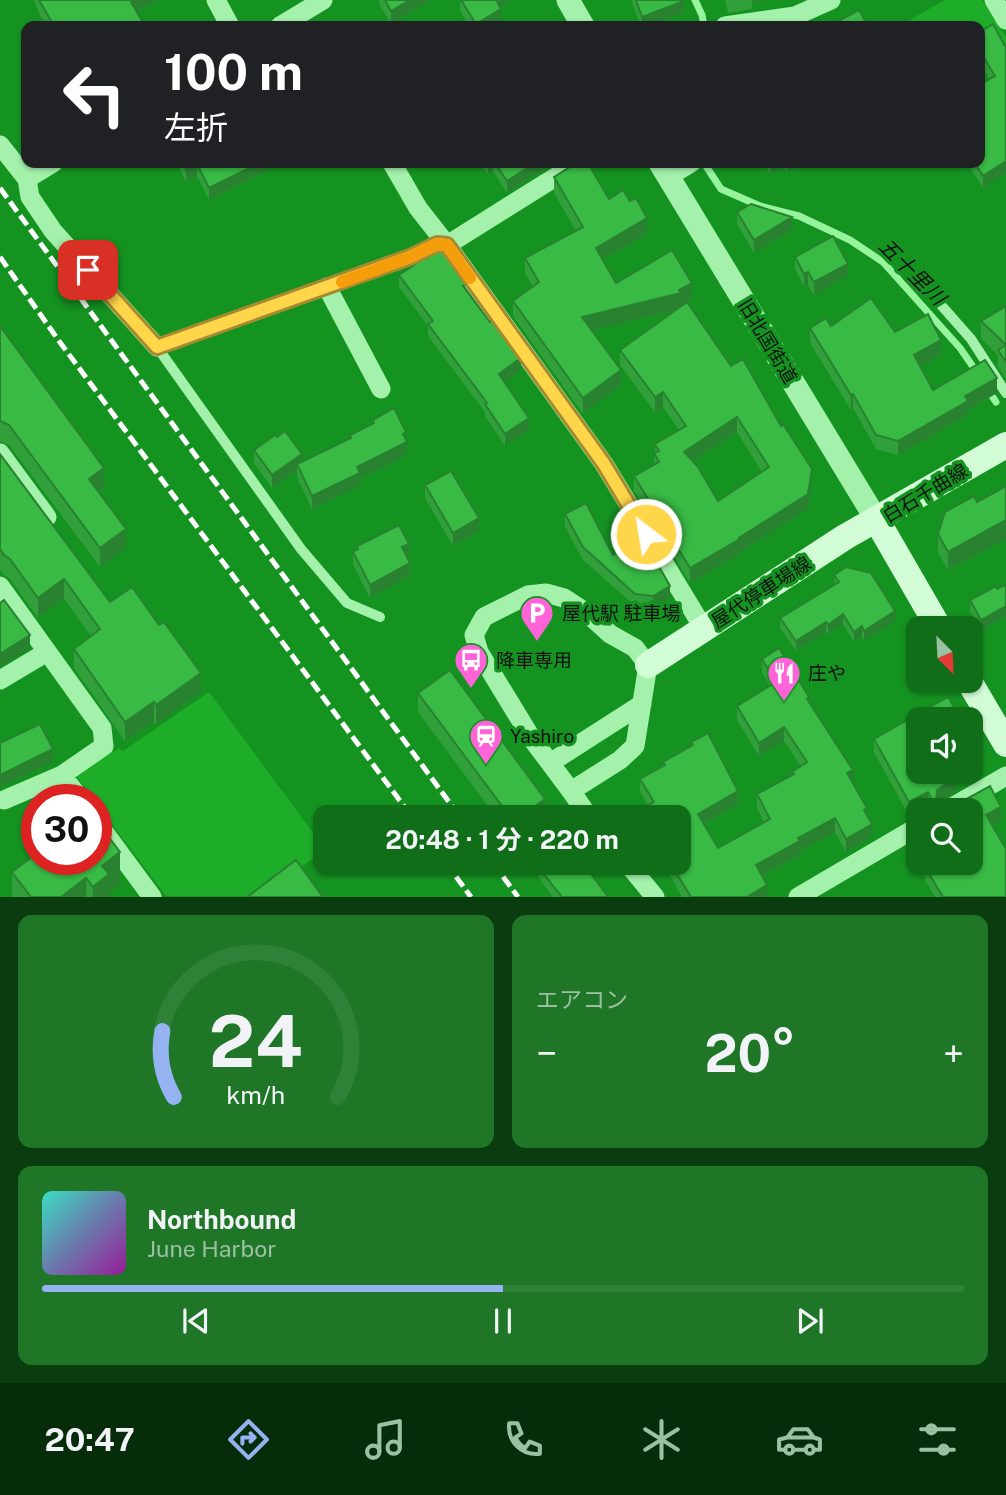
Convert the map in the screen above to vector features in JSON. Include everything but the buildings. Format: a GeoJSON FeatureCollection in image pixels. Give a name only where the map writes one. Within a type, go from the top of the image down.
{"type":"FeatureCollection","features":[{"type":"Feature","properties":{"kind":"main road","name":"白石千曲線"},"geometry":{"type":"LineString","coordinates":[[932,616],[876,519],[1006,445]]}},
{"type":"Feature","properties":{"kind":"main road","name":"屋代停車場線"},"geometry":{"type":"LineString","coordinates":[[648,665],[876,519]]}},
{"type":"Feature","properties":{"kind":"main road"},"geometry":{"type":"LineString","coordinates":[[976,693],[1006,744]]}},
{"type":"Feature","properties":{"kind":"street"},"geometry":{"type":"LineString","coordinates":[[216,0],[227,21]]}},
{"type":"Feature","properties":{"kind":"street"},"geometry":{"type":"LineString","coordinates":[[568,0],[580,21]]}},
{"type":"Feature","properties":{"kind":"street"},"geometry":{"type":"LineString","coordinates":[[798,21],[831,0]]}},
{"type":"Feature","properties":{"kind":"street"},"geometry":{"type":"LineString","coordinates":[[994,0],[1006,20]]}},
{"type":"Feature","properties":{"kind":"street"},"geometry":{"type":"LineString","coordinates":[[288,21],[318,3],[320,21]]}},
{"type":"Feature","properties":{"kind":"street"},"geometry":{"type":"LineString","coordinates":[[0,145],[27,179],[30,197],[53,231],[157,347]]}},
{"type":"Feature","properties":{"kind":"street"},"geometry":{"type":"LineString","coordinates":[[27,179],[45,168]]}},
{"type":"Feature","properties":{"kind":"street"},"geometry":{"type":"LineString","coordinates":[[395,168],[418,208],[604,464],[704,629]]}},
{"type":"Feature","properties":{"kind":"street"},"geometry":{"type":"LineString","coordinates":[[447,245],[570,168]]}},
{"type":"Feature","properties":{"kind":"street","name":"旧北国街道"},"geometry":{"type":"LineString","coordinates":[[664,170],[876,519]]}},
{"type":"Feature","properties":{"kind":"street"},"geometry":{"type":"LineString","coordinates":[[327,287],[381,389]]}},
{"type":"Feature","properties":{"kind":"street"},"geometry":{"type":"LineString","coordinates":[[0,453],[57,530]]}},
{"type":"Feature","properties":{"kind":"street"},"geometry":{"type":"LineString","coordinates":[[0,586],[102,728],[104,746],[62,775],[4,800]]}},
{"type":"Feature","properties":{"kind":"street"},"geometry":{"type":"LineString","coordinates":[[571,791],[620,760],[635,746],[648,665],[635,648],[610,634],[587,613],[564,598],[546,593],[528,595],[484,617],[474,635],[479,652],[532,739],[581,805]]}},
{"type":"Feature","properties":{"kind":"street"},"geometry":{"type":"LineString","coordinates":[[0,680],[47,652]]}},
{"type":"Feature","properties":{"kind":"street"},"geometry":{"type":"LineString","coordinates":[[550,763],[642,704]]}},
{"type":"Feature","properties":{"kind":"street"},"geometry":{"type":"LineString","coordinates":[[62,775],[68,784]]}},
{"type":"Feature","properties":{"kind":"street"},"geometry":{"type":"LineString","coordinates":[[968,798],[1006,776]]}},
{"type":"Feature","properties":{"kind":"street"},"geometry":{"type":"LineString","coordinates":[[798,897],[906,834]]}},
{"type":"Feature","properties":{"kind":"street"},"geometry":{"type":"LineString","coordinates":[[112,843],[152,897]]}},
{"type":"Feature","properties":{"kind":"street"},"geometry":{"type":"LineString","coordinates":[[637,875],[655,897]]}},
{"type":"Feature","properties":{"kind":"lane"},"geometry":{"type":"LineString","coordinates":[[380,617],[347,603],[301,549],[157,347],[410,257],[437,244],[447,245]]}},
{"type":"Feature","properties":{"kind":"lane"},"geometry":{"type":"LineString","coordinates":[[941,305],[971,339],[1006,393]]}},
{"type":"Feature","properties":{"kind":"green space"},"geometry":{"type":"Polygon","coordinates":[[[945,0],[982,0],[1006,37],[1006,53],[985,65],[985,21],[908,21],[945,0]]]}},
{"type":"Feature","properties":{"kind":"green space"},"geometry":{"type":"Polygon","coordinates":[[[209,692],[313,833],[313,858],[263,896],[166,896],[112,824],[112,784],[82,784],[75,774],[119,748],[123,751],[209,692]]]}},
{"type":"Feature","properties":{"kind":"waterway","name":"五十里川"},"geometry":{"type":"LineString","coordinates":[[695,0],[703,21]]}},
{"type":"Feature","properties":{"kind":"waterway","name":"五十里川"},"geometry":{"type":"LineString","coordinates":[[707,168],[721,189],[760,206],[799,216],[850,240],[883,262],[960,348],[978,374]]}},
{"type":"Feature","properties":{"kind":"waterway","name":"五十里川"},"geometry":{"type":"LineString","coordinates":[[988,390],[996,402]]}},
{"type":"Feature","properties":{"kind":"railway"},"geometry":{"type":"LineString","coordinates":[[0,188],[451,805]]}},
{"type":"Feature","properties":{"kind":"railway"},"geometry":{"type":"LineString","coordinates":[[0,257],[59,341],[403,805]]}},
{"type":"Feature","properties":{"kind":"railway"},"geometry":{"type":"LineString","coordinates":[[455,875],[471,897]]}},
{"type":"Feature","properties":{"kind":"railway"},"geometry":{"type":"LineString","coordinates":[[502,875],[518,897]]}},
{"type":"Feature","properties":{"kind":"slow traffic"},"geometry":{"type":"LineString","coordinates":[[342,282],[437,244],[447,245],[470,278]]}},
{"type":"Feature","properties":{"kind":"place","name":"屋代駅 駐車場"},"geometry":{"type":"Point","coordinates":[537,643]}},
{"type":"Feature","properties":{"kind":"place","name":"降車専用"},"geometry":{"type":"Point","coordinates":[471,690]}},
{"type":"Feature","properties":{"kind":"place","name":"庄や"},"geometry":{"type":"Point","coordinates":[784,703]}},
{"type":"Feature","properties":{"kind":"place","name":"Yashiro"},"geometry":{"type":"Point","coordinates":[486,766]}},
{"type":"Feature","properties":{"kind":"route"},"geometry":{"type":"LineString","coordinates":[[88,270],[157,347],[410,257],[437,244],[447,245],[604,464],[646,534]]}}]}
